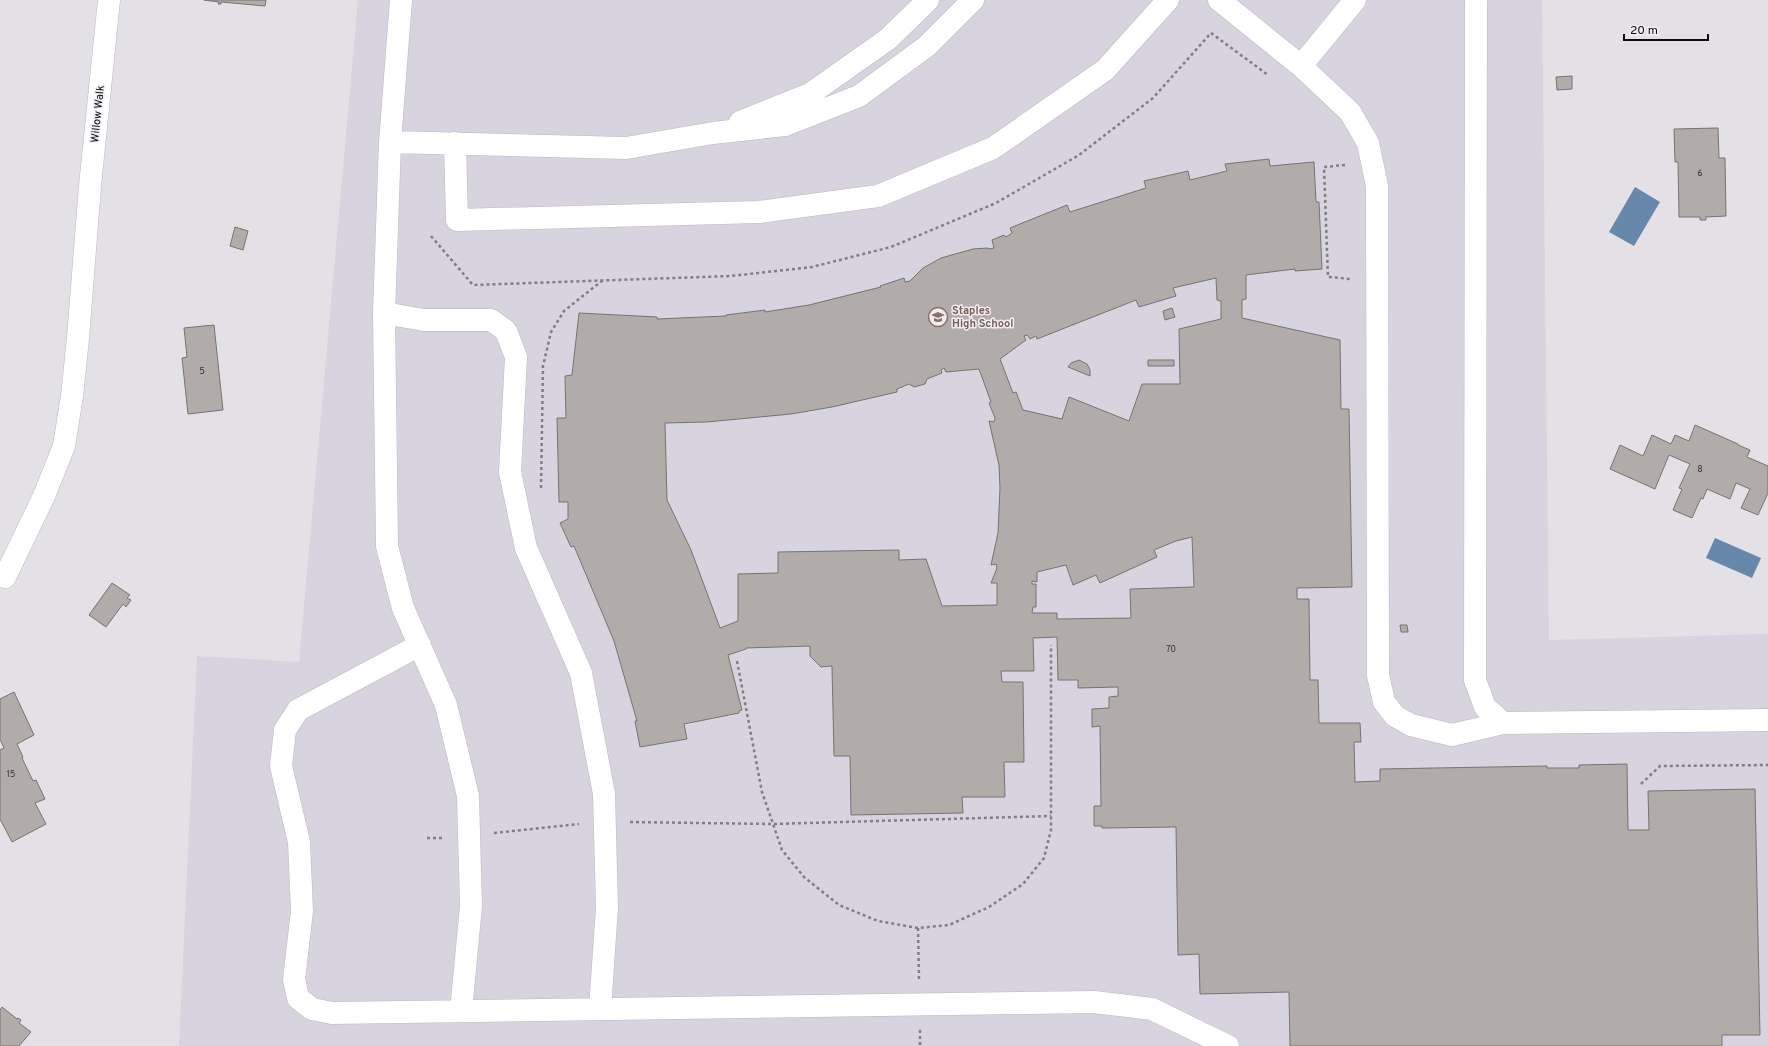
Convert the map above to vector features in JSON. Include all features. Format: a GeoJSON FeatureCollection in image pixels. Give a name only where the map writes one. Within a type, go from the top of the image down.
{"type":"FeatureCollection","features":[{"type":"Feature","properties":{"kind":"street","name":"Willow Walk"},"geometry":{"type":"LineString","coordinates":[[5,577],[44,496],[64,446],[72,396],[78,338],[86,228],[109,0]]}},
{"type":"Feature","properties":{"kind":"street"},"geometry":{"type":"LineString","coordinates":[[401,0],[390,142],[384,313],[387,546],[403,608],[446,705],[468,796],[471,906],[462,1012]]}},
{"type":"Feature","properties":{"kind":"street"},"geometry":{"type":"LineString","coordinates":[[713,133],[810,94],[888,39],[928,0]]}},
{"type":"Feature","properties":{"kind":"street"},"geometry":{"type":"LineString","coordinates":[[390,142],[626,148],[713,133],[785,125],[859,96],[927,46],[973,0]]}},
{"type":"Feature","properties":{"kind":"street"},"geometry":{"type":"LineString","coordinates":[[455,143],[457,220],[759,212],[878,196],[993,148],[1105,70],[1168,0]]}},
{"type":"Feature","properties":{"kind":"street"},"geometry":{"type":"LineString","coordinates":[[1219,0],[1301,66],[1350,112],[1368,143],[1377,186],[1378,675],[1384,702],[1395,716],[1411,725],[1452,735],[1503,723],[1768,720]]}},
{"type":"Feature","properties":{"kind":"street"},"geometry":{"type":"LineString","coordinates":[[1301,66],[1355,0]]}},
{"type":"Feature","properties":{"kind":"street"},"geometry":{"type":"LineString","coordinates":[[1476,0],[1475,680],[1484,707],[1503,723]]}},
{"type":"Feature","properties":{"kind":"street"},"geometry":{"type":"LineString","coordinates":[[384,313],[424,320],[491,320],[506,331],[516,357],[510,472],[526,548],[581,673],[604,794],[606,907],[600,1009]]}},
{"type":"Feature","properties":{"kind":"street"},"geometry":{"type":"LineString","coordinates":[[420,645],[298,710],[284,730],[281,766],[298,842],[302,911],[294,979],[298,998],[312,1009],[332,1013],[462,1012],[1094,1002],[1152,1009],[1228,1046]]}},
{"type":"Feature","properties":{"kind":"path"},"geometry":{"type":"LineString","coordinates":[[431,236],[473,285],[731,276],[812,267],[891,247],[996,203],[1073,158],[1153,98],[1211,33],[1273,78]]}},
{"type":"Feature","properties":{"kind":"path"},"geometry":{"type":"LineString","coordinates":[[1345,159],[1345,166],[1324,166],[1328,277],[1351,278],[1351,286]]}},
{"type":"Feature","properties":{"kind":"path"},"geometry":{"type":"LineString","coordinates":[[737,661],[762,792],[782,850],[804,877],[839,905],[878,922],[918,928],[949,925],[989,908],[1023,884],[1044,858],[1051,830],[1051,645]]}},
{"type":"Feature","properties":{"kind":"path"},"geometry":{"type":"LineString","coordinates":[[1641,784],[1660,766],[1768,766]]}},
{"type":"Feature","properties":{"kind":"path"},"geometry":{"type":"LineString","coordinates":[[426,838],[469,837],[536,828],[605,822],[773,824],[1051,816]]}},
{"type":"Feature","properties":{"kind":"shaded area","name":"Staples High School"},"geometry":{"type":"Polygon","coordinates":[[[358,0],[1542,0],[1549,640],[1768,634],[1768,1046],[179,1046],[197,656],[299,662],[358,0]]]}},
{"type":"Feature","properties":{"kind":"water"},"geometry":{"type":"Polygon","coordinates":[[[1635,187],[1660,202],[1634,246],[1609,232],[1635,187]]]}},
{"type":"Feature","properties":{"kind":"water"},"geometry":{"type":"Polygon","coordinates":[[[1715,538],[1761,558],[1752,578],[1706,558],[1715,538]]]}},
{"type":"Feature","properties":{"kind":"building"},"geometry":{"type":"Polygon","coordinates":[[[204,0],[266,0],[265,6],[221,2],[221,4],[218,4],[219,2],[204,0]]]}},
{"type":"Feature","properties":{"kind":"building"},"geometry":{"type":"Polygon","coordinates":[[[1572,76],[1572,89],[1557,90],[1556,77],[1572,76]]]}},
{"type":"Feature","properties":{"kind":"building"},"geometry":{"type":"Polygon","coordinates":[[[1718,128],[1719,158],[1725,158],[1726,216],[1706,217],[1706,220],[1700,220],[1700,217],[1679,217],[1678,162],[1675,162],[1674,129],[1718,128]]]}},
{"type":"Feature","properties":{"kind":"building"},"geometry":{"type":"Polygon","coordinates":[[[1269,159],[1270,166],[1314,162],[1316,202],[1319,202],[1322,269],[1295,271],[1295,269],[1246,275],[1246,299],[1242,300],[1242,318],[1340,340],[1341,409],[1349,409],[1352,587],[1297,588],[1297,599],[1309,599],[1310,680],[1318,680],[1319,723],[1360,723],[1361,742],[1354,742],[1355,782],[1380,781],[1380,769],[1547,766],[1547,768],[1579,768],[1579,765],[1627,764],[1628,830],[1649,830],[1648,791],[1755,789],[1760,1035],[1722,1035],[1722,1046],[1290,1046],[1289,992],[1200,994],[1199,954],[1178,955],[1176,827],[1102,828],[1102,826],[1094,826],[1094,806],[1101,806],[1100,726],[1092,727],[1092,709],[1109,708],[1109,697],[1118,696],[1118,687],[1078,688],[1078,680],[1058,680],[1057,637],[1033,638],[1034,671],[1001,671],[1002,682],[1023,682],[1024,762],[1004,762],[1005,797],[962,797],[963,813],[851,815],[850,756],[834,756],[832,666],[821,667],[810,656],[810,646],[746,648],[728,655],[742,710],[739,711],[739,713],[684,724],[687,739],[640,747],[635,721],[637,721],[614,641],[574,546],[571,547],[560,523],[568,519],[568,502],[559,502],[557,418],[566,418],[565,376],[572,375],[579,313],[657,317],[657,319],[726,316],[809,305],[881,287],[880,286],[904,278],[905,282],[910,281],[923,268],[941,258],[973,249],[994,248],[992,240],[1004,235],[1006,237],[1012,233],[1010,228],[1067,205],[1070,212],[1146,188],[1144,181],[1188,171],[1190,180],[1227,171],[1225,164],[1269,159]],[[1216,278],[1173,288],[1176,296],[1139,307],[1136,300],[1037,339],[1036,336],[1030,339],[1027,335],[1024,336],[1026,340],[1000,359],[1013,393],[1016,392],[1023,410],[1062,419],[1069,397],[1129,421],[1142,384],[1180,384],[1179,329],[1221,319],[1221,301],[1217,300],[1216,278]],[[944,368],[941,370],[942,373],[927,379],[925,384],[914,387],[909,384],[897,389],[897,392],[832,407],[791,414],[707,422],[665,423],[667,500],[691,550],[720,628],[738,621],[738,574],[778,573],[778,552],[899,550],[899,560],[926,559],[942,606],[997,605],[997,583],[991,583],[997,568],[996,564],[991,565],[998,533],[1000,488],[999,465],[989,421],[994,422],[995,418],[979,369],[946,372],[944,368]],[[1192,537],[1176,541],[1154,550],[1157,557],[1100,583],[1096,575],[1073,585],[1066,565],[1037,572],[1037,582],[1032,581],[1032,584],[1036,584],[1036,607],[1033,607],[1032,613],[1057,613],[1057,619],[1131,618],[1130,589],[1194,587],[1192,537]]]}},
{"type":"Feature","properties":{"kind":"building"},"geometry":{"type":"Polygon","coordinates":[[[235,227],[248,231],[243,250],[230,246],[235,227]]]}},
{"type":"Feature","properties":{"kind":"building"},"geometry":{"type":"Polygon","coordinates":[[[1172,308],[1175,317],[1165,320],[1163,311],[1172,308]]]}},
{"type":"Feature","properties":{"kind":"building"},"geometry":{"type":"Polygon","coordinates":[[[214,325],[223,410],[188,414],[182,358],[187,357],[184,328],[214,325]]]}},
{"type":"Feature","properties":{"kind":"building"},"geometry":{"type":"Polygon","coordinates":[[[1079,360],[1087,364],[1090,370],[1090,376],[1068,367],[1071,363],[1079,360]]]}},
{"type":"Feature","properties":{"kind":"building"},"geometry":{"type":"Polygon","coordinates":[[[1148,360],[1174,360],[1174,366],[1148,366],[1148,360]]]}},
{"type":"Feature","properties":{"kind":"building"},"geometry":{"type":"Polygon","coordinates":[[[1695,425],[1750,450],[1747,457],[1768,466],[1768,493],[1758,515],[1741,508],[1750,489],[1736,483],[1730,499],[1707,489],[1692,518],[1673,510],[1682,489],[1679,488],[1690,464],[1669,455],[1655,489],[1610,469],[1620,445],[1643,456],[1652,435],[1671,444],[1675,435],[1689,441],[1695,425]]]}},
{"type":"Feature","properties":{"kind":"building"},"geometry":{"type":"Polygon","coordinates":[[[112,583],[130,595],[127,598],[131,600],[126,607],[123,604],[106,627],[89,615],[112,583]]]}},
{"type":"Feature","properties":{"kind":"building"},"geometry":{"type":"Polygon","coordinates":[[[1400,625],[1407,625],[1408,632],[1401,632],[1400,625]]]}},
{"type":"Feature","properties":{"kind":"building"},"geometry":{"type":"Polygon","coordinates":[[[14,692],[34,735],[17,744],[33,781],[36,780],[45,799],[35,803],[46,824],[12,842],[0,819],[0,750],[4,748],[0,739],[0,699],[14,692]]]}},
{"type":"Feature","properties":{"kind":"building"},"geometry":{"type":"Polygon","coordinates":[[[2,1007],[17,1019],[18,1018],[21,1020],[19,1023],[31,1032],[19,1046],[0,1046],[0,1010],[2,1007]]]}},
{"type":"Feature","properties":{"kind":"place","name":"Staples High School"},"geometry":{"type":"Point","coordinates":[938,317]}}]}
